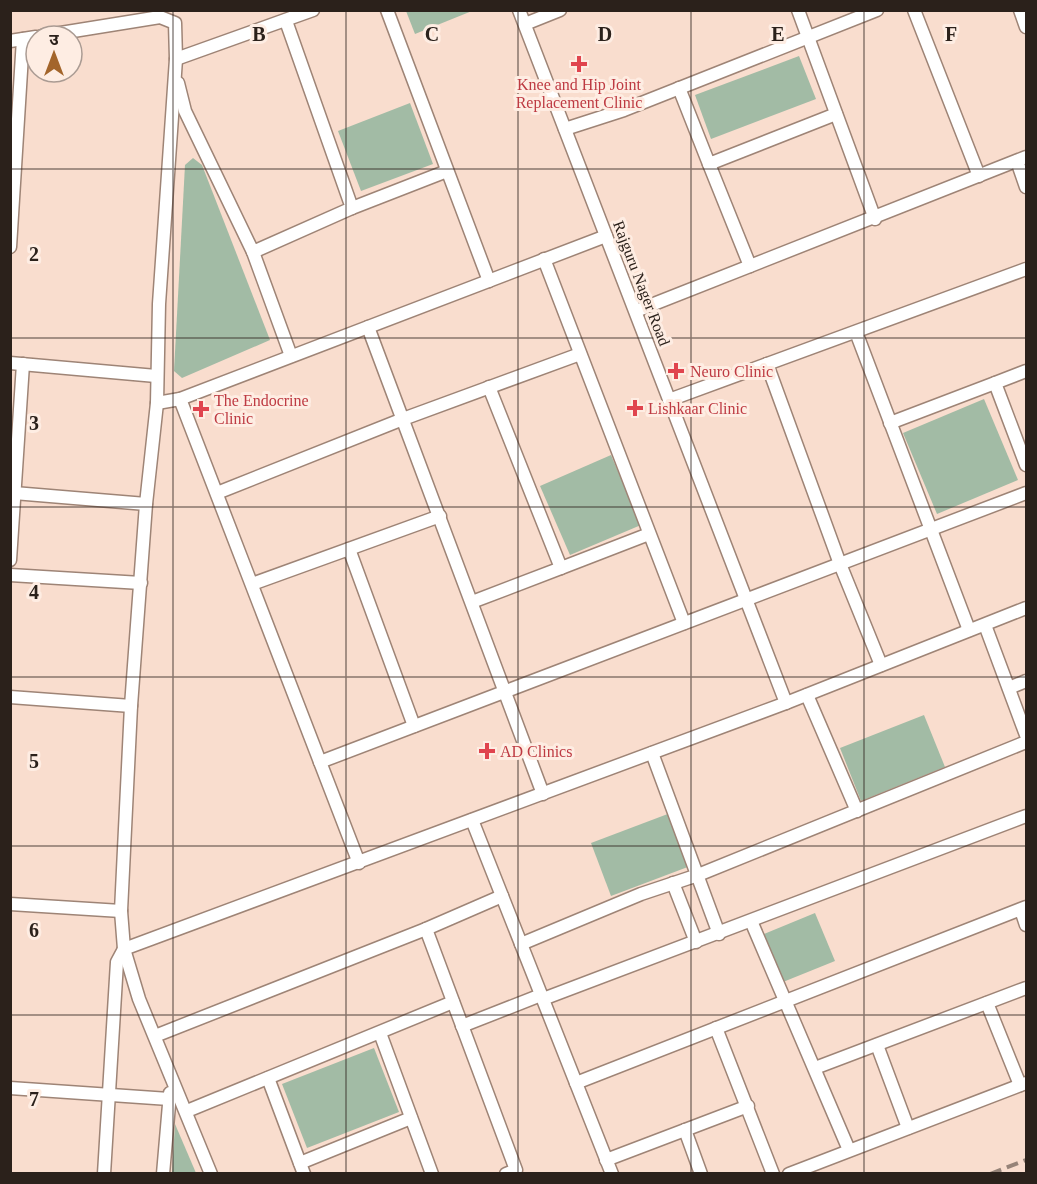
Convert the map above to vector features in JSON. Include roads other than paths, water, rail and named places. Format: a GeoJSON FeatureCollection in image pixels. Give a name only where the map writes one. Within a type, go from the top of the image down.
{"type":"FeatureCollection","features":[{"type":"Feature","properties":{"kind":"street"},"geometry":{"type":"LineString","coordinates":[[175,64],[314,10]]}},
{"type":"Feature","properties":{"kind":"street"},"geometry":{"type":"LineString","coordinates":[[387,10],[489,281]]}},
{"type":"Feature","properties":{"kind":"street","name":"Rajguru Nager Road"},"geometry":{"type":"LineString","coordinates":[[519,10],[786,703]]}},
{"type":"Feature","properties":{"kind":"street"},"geometry":{"type":"LineString","coordinates":[[525,24],[560,10]]}},
{"type":"Feature","properties":{"kind":"street"},"geometry":{"type":"LineString","coordinates":[[798,10],[874,219]]}},
{"type":"Feature","properties":{"kind":"street"},"geometry":{"type":"LineString","coordinates":[[565,129],[679,88],[877,10]]}},
{"type":"Feature","properties":{"kind":"street"},"geometry":{"type":"LineString","coordinates":[[914,10],[979,176]]}},
{"type":"Feature","properties":{"kind":"street"},"geometry":{"type":"LineString","coordinates":[[1020,10],[1026,27]]}},
{"type":"Feature","properties":{"kind":"street"},"geometry":{"type":"LineString","coordinates":[[84,30],[166,17],[175,23],[175,64],[156,376],[157,403],[146,504],[131,706],[120,912],[124,949],[139,999],[211,1173]]}},
{"type":"Feature","properties":{"kind":"street"},"geometry":{"type":"LineString","coordinates":[[286,21],[352,208]]}},
{"type":"Feature","properties":{"kind":"street"},"geometry":{"type":"LineString","coordinates":[[10,247],[17,40]]}},
{"type":"Feature","properties":{"kind":"street"},"geometry":{"type":"LineString","coordinates":[[175,64],[184,111],[254,252],[291,356]]}},
{"type":"Feature","properties":{"kind":"street"},"geometry":{"type":"LineString","coordinates":[[679,88],[750,266]]}},
{"type":"Feature","properties":{"kind":"street"},"geometry":{"type":"LineString","coordinates":[[709,164],[836,114]]}},
{"type":"Feature","properties":{"kind":"street"},"geometry":{"type":"LineString","coordinates":[[636,311],[1022,159],[1026,187]]}},
{"type":"Feature","properties":{"kind":"street"},"geometry":{"type":"LineString","coordinates":[[254,252],[352,208],[447,171]]}},
{"type":"Feature","properties":{"kind":"street"},"geometry":{"type":"LineString","coordinates":[[157,403],[180,399],[606,236]]}},
{"type":"Feature","properties":{"kind":"street"},"geometry":{"type":"LineString","coordinates":[[544,259],[684,623]]}},
{"type":"Feature","properties":{"kind":"street"},"geometry":{"type":"LineString","coordinates":[[669,400],[1026,269]]}},
{"type":"Feature","properties":{"kind":"street"},"geometry":{"type":"LineString","coordinates":[[368,327],[543,794]]}},
{"type":"Feature","properties":{"kind":"street"},"geometry":{"type":"LineString","coordinates":[[856,332],[969,630]]}},
{"type":"Feature","properties":{"kind":"street"},"geometry":{"type":"LineString","coordinates":[[217,494],[403,419],[580,354]]}},
{"type":"Feature","properties":{"kind":"street"},"geometry":{"type":"LineString","coordinates":[[10,560],[17,363],[156,376]]}},
{"type":"Feature","properties":{"kind":"street"},"geometry":{"type":"LineString","coordinates":[[767,364],[840,564],[881,665]]}},
{"type":"Feature","properties":{"kind":"street"},"geometry":{"type":"LineString","coordinates":[[890,423],[1026,371]]}},
{"type":"Feature","properties":{"kind":"street"},"geometry":{"type":"LineString","coordinates":[[995,383],[1026,465]]}},
{"type":"Feature","properties":{"kind":"street"},"geometry":{"type":"LineString","coordinates":[[489,387],[561,568]]}},
{"type":"Feature","properties":{"kind":"street"},"geometry":{"type":"LineString","coordinates":[[180,399],[359,863]]}},
{"type":"Feature","properties":{"kind":"street"},"geometry":{"type":"LineString","coordinates":[[320,762],[1026,493]]}},
{"type":"Feature","properties":{"kind":"street"},"geometry":{"type":"LineString","coordinates":[[14,494],[146,504]]}},
{"type":"Feature","properties":{"kind":"street"},"geometry":{"type":"LineString","coordinates":[[252,584],[440,516]]}},
{"type":"Feature","properties":{"kind":"street"},"geometry":{"type":"LineString","coordinates":[[472,602],[649,534]]}},
{"type":"Feature","properties":{"kind":"street"},"geometry":{"type":"LineString","coordinates":[[349,549],[414,726]]}},
{"type":"Feature","properties":{"kind":"street"},"geometry":{"type":"LineString","coordinates":[[10,575],[141,583]]}},
{"type":"Feature","properties":{"kind":"street"},"geometry":{"type":"LineString","coordinates":[[104,1173],[117,962],[124,949],[786,703],[1026,608]]}},
{"type":"Feature","properties":{"kind":"street"},"geometry":{"type":"LineString","coordinates":[[985,625],[1026,735]]}},
{"type":"Feature","properties":{"kind":"street"},"geometry":{"type":"LineString","coordinates":[[1009,688],[1026,681]]}},
{"type":"Feature","properties":{"kind":"street"},"geometry":{"type":"LineString","coordinates":[[807,695],[857,811]]}},
{"type":"Feature","properties":{"kind":"street"},"geometry":{"type":"LineString","coordinates":[[10,697],[131,706]]}},
{"type":"Feature","properties":{"kind":"street"},"geometry":{"type":"LineString","coordinates":[[521,944],[641,894],[698,875],[1026,742]]}},
{"type":"Feature","properties":{"kind":"street"},"geometry":{"type":"LineString","coordinates":[[652,753],[719,934]]}},
{"type":"Feature","properties":{"kind":"street"},"geometry":{"type":"LineString","coordinates":[[462,1026],[719,934],[1026,816]]}},
{"type":"Feature","properties":{"kind":"street"},"geometry":{"type":"LineString","coordinates":[[472,820],[612,1173]]}},
{"type":"Feature","properties":{"kind":"street"},"geometry":{"type":"LineString","coordinates":[[673,883],[696,942]]}},
{"type":"Feature","properties":{"kind":"street"},"geometry":{"type":"LineString","coordinates":[[155,1036],[502,897]]}},
{"type":"Feature","properties":{"kind":"street"},"geometry":{"type":"LineString","coordinates":[[10,904],[120,912]]}},
{"type":"Feature","properties":{"kind":"street"},"geometry":{"type":"LineString","coordinates":[[576,1083],[1024,908],[1026,925]]}},
{"type":"Feature","properties":{"kind":"street"},"geometry":{"type":"LineString","coordinates":[[751,921],[849,1150]]}},
{"type":"Feature","properties":{"kind":"street"},"geometry":{"type":"LineString","coordinates":[[426,929],[513,1172]]}},
{"type":"Feature","properties":{"kind":"street"},"geometry":{"type":"LineString","coordinates":[[814,1068],[1026,988]]}},
{"type":"Feature","properties":{"kind":"street"},"geometry":{"type":"LineString","coordinates":[[187,1112],[453,1002]]}},
{"type":"Feature","properties":{"kind":"street"},"geometry":{"type":"LineString","coordinates":[[789,1173],[1023,1084],[987,1003]]}},
{"type":"Feature","properties":{"kind":"street"},"geometry":{"type":"LineString","coordinates":[[716,1028],[773,1173]]}},
{"type":"Feature","properties":{"kind":"street"},"geometry":{"type":"LineString","coordinates":[[380,1032],[432,1173]]}},
{"type":"Feature","properties":{"kind":"street"},"geometry":{"type":"LineString","coordinates":[[877,1045],[909,1128]]}},
{"type":"Feature","properties":{"kind":"street"},"geometry":{"type":"LineString","coordinates":[[163,1173],[171,1074]]}},
{"type":"Feature","properties":{"kind":"street"},"geometry":{"type":"LineString","coordinates":[[268,1078],[302,1168],[411,1118]]}},
{"type":"Feature","properties":{"kind":"street"},"geometry":{"type":"LineString","coordinates":[[10,1088],[169,1099]]}},
{"type":"Feature","properties":{"kind":"street"},"geometry":{"type":"LineString","coordinates":[[606,1160],[748,1106]]}},
{"type":"Feature","properties":{"kind":"street"},"geometry":{"type":"LineString","coordinates":[[685,1130],[701,1173]]}},
{"type":"Feature","properties":{"kind":"railway"},"geometry":{"type":"LineString","coordinates":[[990,1174],[1026,1160]]}},
{"type":"Feature","properties":{"kind":"place","name":"Knee and Hip Joint Replacement Clinic"},"geometry":{"type":"Point","coordinates":[579,64]}},
{"type":"Feature","properties":{"kind":"place","name":"Neuro Clinic"},"geometry":{"type":"Point","coordinates":[676,371]}},
{"type":"Feature","properties":{"kind":"place","name":"Lishkaar Clinic"},"geometry":{"type":"Point","coordinates":[635,408]}},
{"type":"Feature","properties":{"kind":"place","name":"The Endocrine Clinic"},"geometry":{"type":"Point","coordinates":[201,409]}},
{"type":"Feature","properties":{"kind":"place","name":"AD Clinics"},"geometry":{"type":"Point","coordinates":[487,751]}}]}
